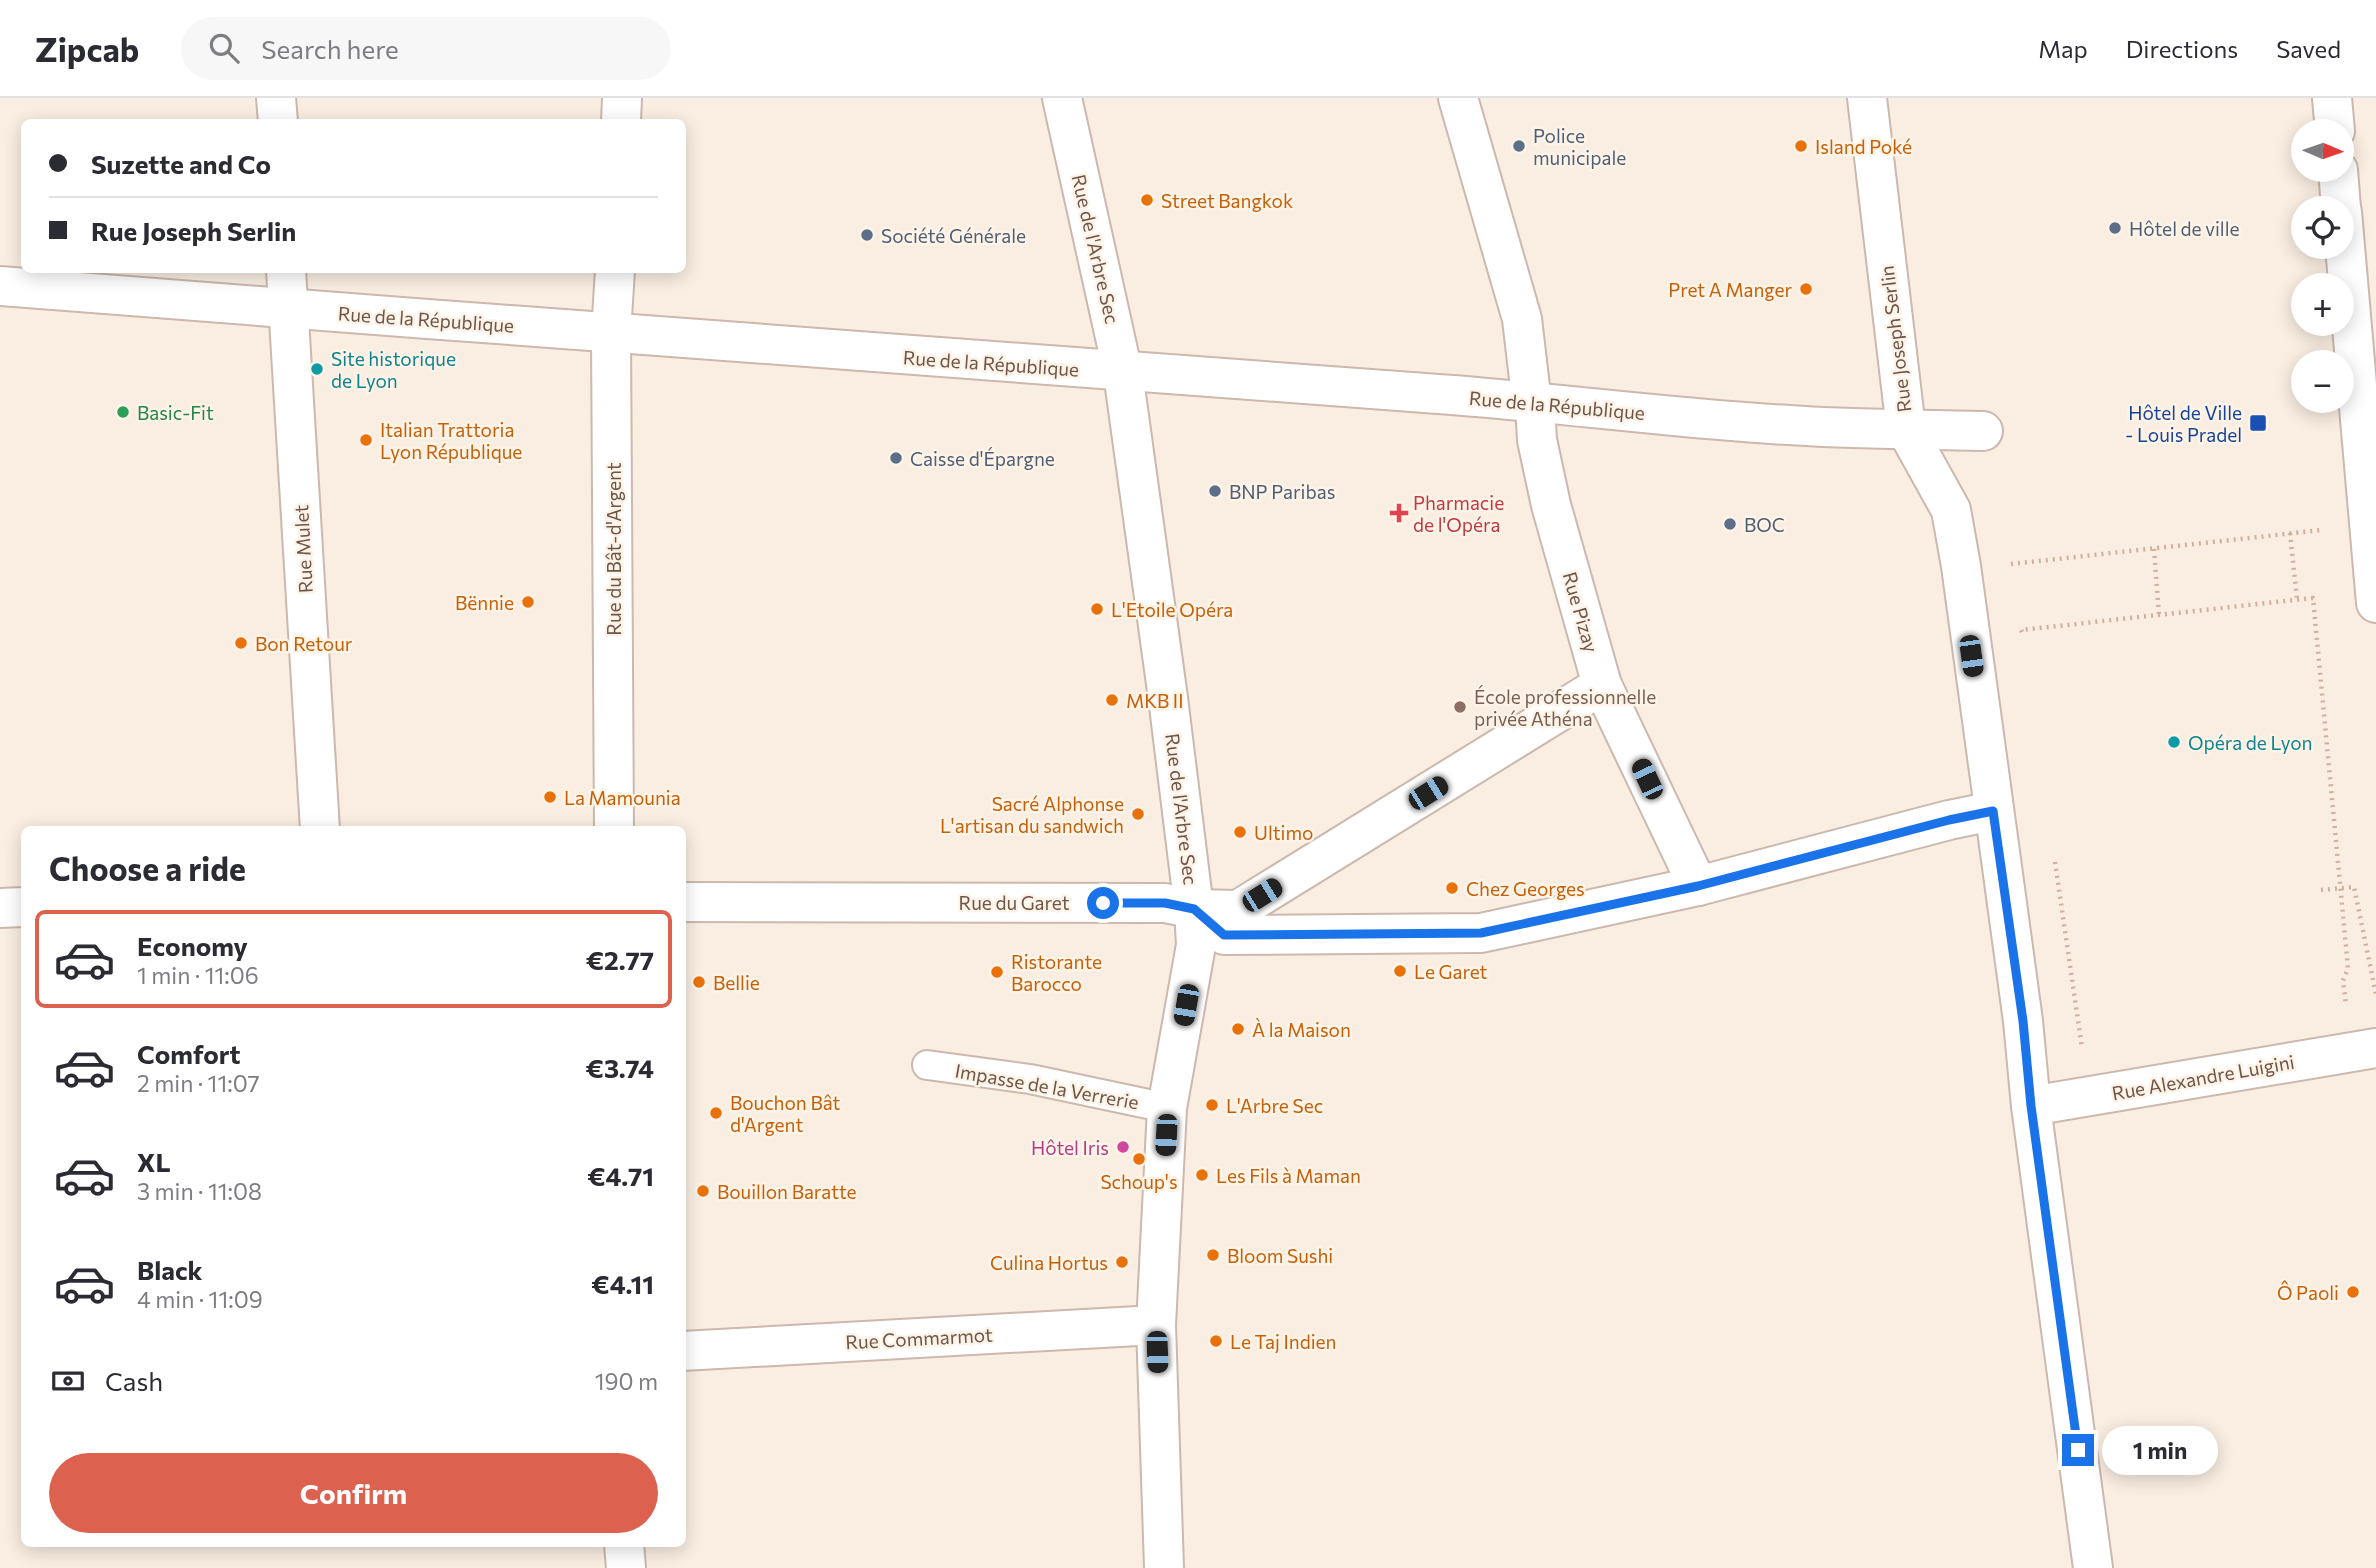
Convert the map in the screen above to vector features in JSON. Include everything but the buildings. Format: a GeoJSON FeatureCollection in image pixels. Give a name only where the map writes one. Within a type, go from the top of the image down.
{"type":"FeatureCollection","features":[{"type":"Feature","properties":{"kind":"street"},"geometry":{"type":"LineString","coordinates":[[276,98],[278,119]]}},
{"type":"Feature","properties":{"kind":"street"},"geometry":{"type":"LineString","coordinates":[[621,119],[622,98]]}},
{"type":"Feature","properties":{"kind":"street","name":"Rue de l'Arbre Sec"},"geometry":{"type":"LineString","coordinates":[[1062,98],[1123,373],[1194,909],[1196,945],[1167,1108],[1156,1325],[1164,1568]]}},
{"type":"Feature","properties":{"kind":"street","name":"Rue Pizay"},"geometry":{"type":"LineString","coordinates":[[1458,98],[1522,319],[1537,440],[1551,505],[1602,685],[1698,886]]}},
{"type":"Feature","properties":{"kind":"street","name":"Rue Joseph Serlin"},"geometry":{"type":"LineString","coordinates":[[1867,98],[1906,429],[1951,510],[1961,566],[2093,1568]]}},
{"type":"Feature","properties":{"kind":"street"},"geometry":{"type":"LineString","coordinates":[[2332,98],[2333,119]]}},
{"type":"Feature","properties":{"kind":"street"},"geometry":{"type":"LineString","coordinates":[[2345,259],[2376,603]]}},
{"type":"Feature","properties":{"kind":"street","name":"Rue Mulet"},"geometry":{"type":"LineString","coordinates":[[286,273],[320,826]]}},
{"type":"Feature","properties":{"kind":"street","name":"Rue du Bât-d'Argent"},"geometry":{"type":"LineString","coordinates":[[614,826],[611,333],[615,273]]}},
{"type":"Feature","properties":{"kind":"street","name":"Rue de la République"},"geometry":{"type":"LineString","coordinates":[[0,286],[1123,373],[1471,396],[1533,404],[1824,427],[1983,431]]}},
{"type":"Feature","properties":{"kind":"street","name":"Rue du Garet"},"geometry":{"type":"LineString","coordinates":[[686,902],[1165,903],[1194,909],[1238,910],[1602,685]]}},
{"type":"Feature","properties":{"kind":"street"},"geometry":{"type":"LineString","coordinates":[[1194,909],[1224,935],[1481,933],[1698,886],[1949,820],[1993,811]]}},
{"type":"Feature","properties":{"kind":"street"},"geometry":{"type":"LineString","coordinates":[[0,908],[21,907]]}},
{"type":"Feature","properties":{"kind":"street","name":"Rue Alexandre Luigini"},"geometry":{"type":"LineString","coordinates":[[2031,1106],[2376,1048]]}},
{"type":"Feature","properties":{"kind":"street","name":"Rue Commarmot"},"geometry":{"type":"LineString","coordinates":[[686,1351],[1156,1325]]}},
{"type":"Feature","properties":{"kind":"street"},"geometry":{"type":"LineString","coordinates":[[624,1547],[626,1568]]}},
{"type":"Feature","properties":{"kind":"lane","name":"Impasse de la Verrerie"},"geometry":{"type":"LineString","coordinates":[[927,1065],[1030,1079],[1167,1108]]}},
{"type":"Feature","properties":{"kind":"path"},"geometry":{"type":"LineString","coordinates":[[2008,565],[2325,529]]}},
{"type":"Feature","properties":{"kind":"path"},"geometry":{"type":"LineString","coordinates":[[2290,533],[2297,599]]}},
{"type":"Feature","properties":{"kind":"path"},"geometry":{"type":"LineString","coordinates":[[2154,550],[2159,615]]}},
{"type":"Feature","properties":{"kind":"path"},"geometry":{"type":"LineString","coordinates":[[2023,643],[2021,630],[2313,598],[2348,968],[2343,981],[2346,1010]]}},
{"type":"Feature","properties":{"kind":"path"},"geometry":{"type":"LineString","coordinates":[[2053,851],[2081,1045]]}},
{"type":"Feature","properties":{"kind":"path"},"geometry":{"type":"LineString","coordinates":[[2321,890],[2354,887],[2376,994]]}},
{"type":"Feature","properties":{"kind":"place","name":"Police municipale"},"geometry":{"type":"Point","coordinates":[1519,146]}},
{"type":"Feature","properties":{"kind":"place","name":"Island Poké"},"geometry":{"type":"Point","coordinates":[1801,146]}},
{"type":"Feature","properties":{"kind":"place","name":"Street Bangkok"},"geometry":{"type":"Point","coordinates":[1147,200]}},
{"type":"Feature","properties":{"kind":"place","name":"Hôtel de ville"},"geometry":{"type":"Point","coordinates":[2115,228]}},
{"type":"Feature","properties":{"kind":"place","name":"Société Générale"},"geometry":{"type":"Point","coordinates":[867,235]}},
{"type":"Feature","properties":{"kind":"place","name":"Pret A Manger"},"geometry":{"type":"Point","coordinates":[1806,289]}},
{"type":"Feature","properties":{"kind":"place","name":"Site historique de Lyon"},"geometry":{"type":"Point","coordinates":[317,369]}},
{"type":"Feature","properties":{"kind":"place","name":"Basic-Fit"},"geometry":{"type":"Point","coordinates":[123,412]}},
{"type":"Feature","properties":{"kind":"place","name":"Hôtel de Ville - Louis Pradel"},"geometry":{"type":"Point","coordinates":[2258,423]}},
{"type":"Feature","properties":{"kind":"place","name":"Italian Trattoria Lyon République"},"geometry":{"type":"Point","coordinates":[366,440]}},
{"type":"Feature","properties":{"kind":"place","name":"Caisse d'Épargne"},"geometry":{"type":"Point","coordinates":[896,458]}},
{"type":"Feature","properties":{"kind":"place","name":"BNP Paribas"},"geometry":{"type":"Point","coordinates":[1215,491]}},
{"type":"Feature","properties":{"kind":"place","name":"Pharmacie de l'Opéra"},"geometry":{"type":"Point","coordinates":[1399,513]}},
{"type":"Feature","properties":{"kind":"place","name":"BOC"},"geometry":{"type":"Point","coordinates":[1730,524]}},
{"type":"Feature","properties":{"kind":"place","name":"Bënnie"},"geometry":{"type":"Point","coordinates":[528,602]}},
{"type":"Feature","properties":{"kind":"place","name":"L'Etoile Opéra"},"geometry":{"type":"Point","coordinates":[1097,609]}},
{"type":"Feature","properties":{"kind":"place","name":"Bon Retour"},"geometry":{"type":"Point","coordinates":[241,643]}},
{"type":"Feature","properties":{"kind":"place","name":"MKB II"},"geometry":{"type":"Point","coordinates":[1112,700]}},
{"type":"Feature","properties":{"kind":"place","name":"École professionnelle privée Athéna"},"geometry":{"type":"Point","coordinates":[1460,707]}},
{"type":"Feature","properties":{"kind":"place","name":"Opéra de Lyon"},"geometry":{"type":"Point","coordinates":[2174,742]}},
{"type":"Feature","properties":{"kind":"place","name":"La Mamounia"},"geometry":{"type":"Point","coordinates":[550,797]}},
{"type":"Feature","properties":{"kind":"place","name":"Sacré Alphonse L'artisan du sandwich"},"geometry":{"type":"Point","coordinates":[1138,814]}},
{"type":"Feature","properties":{"kind":"place","name":"Ultimo"},"geometry":{"type":"Point","coordinates":[1240,832]}},
{"type":"Feature","properties":{"kind":"place","name":"Chez Georges"},"geometry":{"type":"Point","coordinates":[1452,888]}},
{"type":"Feature","properties":{"kind":"place","name":"Le Garet"},"geometry":{"type":"Point","coordinates":[1400,971]}},
{"type":"Feature","properties":{"kind":"place","name":"Ristorante Barocco"},"geometry":{"type":"Point","coordinates":[997,972]}},
{"type":"Feature","properties":{"kind":"place","name":"Bellie"},"geometry":{"type":"Point","coordinates":[699,982]}},
{"type":"Feature","properties":{"kind":"place","name":"À la Maison"},"geometry":{"type":"Point","coordinates":[1238,1029]}},
{"type":"Feature","properties":{"kind":"place","name":"L'Arbre Sec"},"geometry":{"type":"Point","coordinates":[1212,1105]}},
{"type":"Feature","properties":{"kind":"place","name":"Bouchon Bât d'Argent"},"geometry":{"type":"Point","coordinates":[716,1113]}},
{"type":"Feature","properties":{"kind":"place","name":"Hôtel Iris"},"geometry":{"type":"Point","coordinates":[1123,1147]}},
{"type":"Feature","properties":{"kind":"place","name":"Schoup's"},"geometry":{"type":"Point","coordinates":[1139,1159]}},
{"type":"Feature","properties":{"kind":"place","name":"Les Fils à Maman"},"geometry":{"type":"Point","coordinates":[1202,1175]}},
{"type":"Feature","properties":{"kind":"place","name":"Bouillon Baratte"},"geometry":{"type":"Point","coordinates":[703,1191]}},
{"type":"Feature","properties":{"kind":"place","name":"Bloom Sushi"},"geometry":{"type":"Point","coordinates":[1213,1255]}},
{"type":"Feature","properties":{"kind":"place","name":"Culina Hortus"},"geometry":{"type":"Point","coordinates":[1122,1262]}},
{"type":"Feature","properties":{"kind":"place","name":"Ô Paoli"},"geometry":{"type":"Point","coordinates":[2353,1292]}},
{"type":"Feature","properties":{"kind":"place","name":"Le Taj Indien"},"geometry":{"type":"Point","coordinates":[1216,1341]}},
{"type":"Feature","properties":{"kind":"route"},"geometry":{"type":"LineString","coordinates":[[1103,903],[1165,903],[1194,909],[1224,935],[1481,933],[1698,886],[1949,820],[1993,811],[2078,1450]]}}]}
